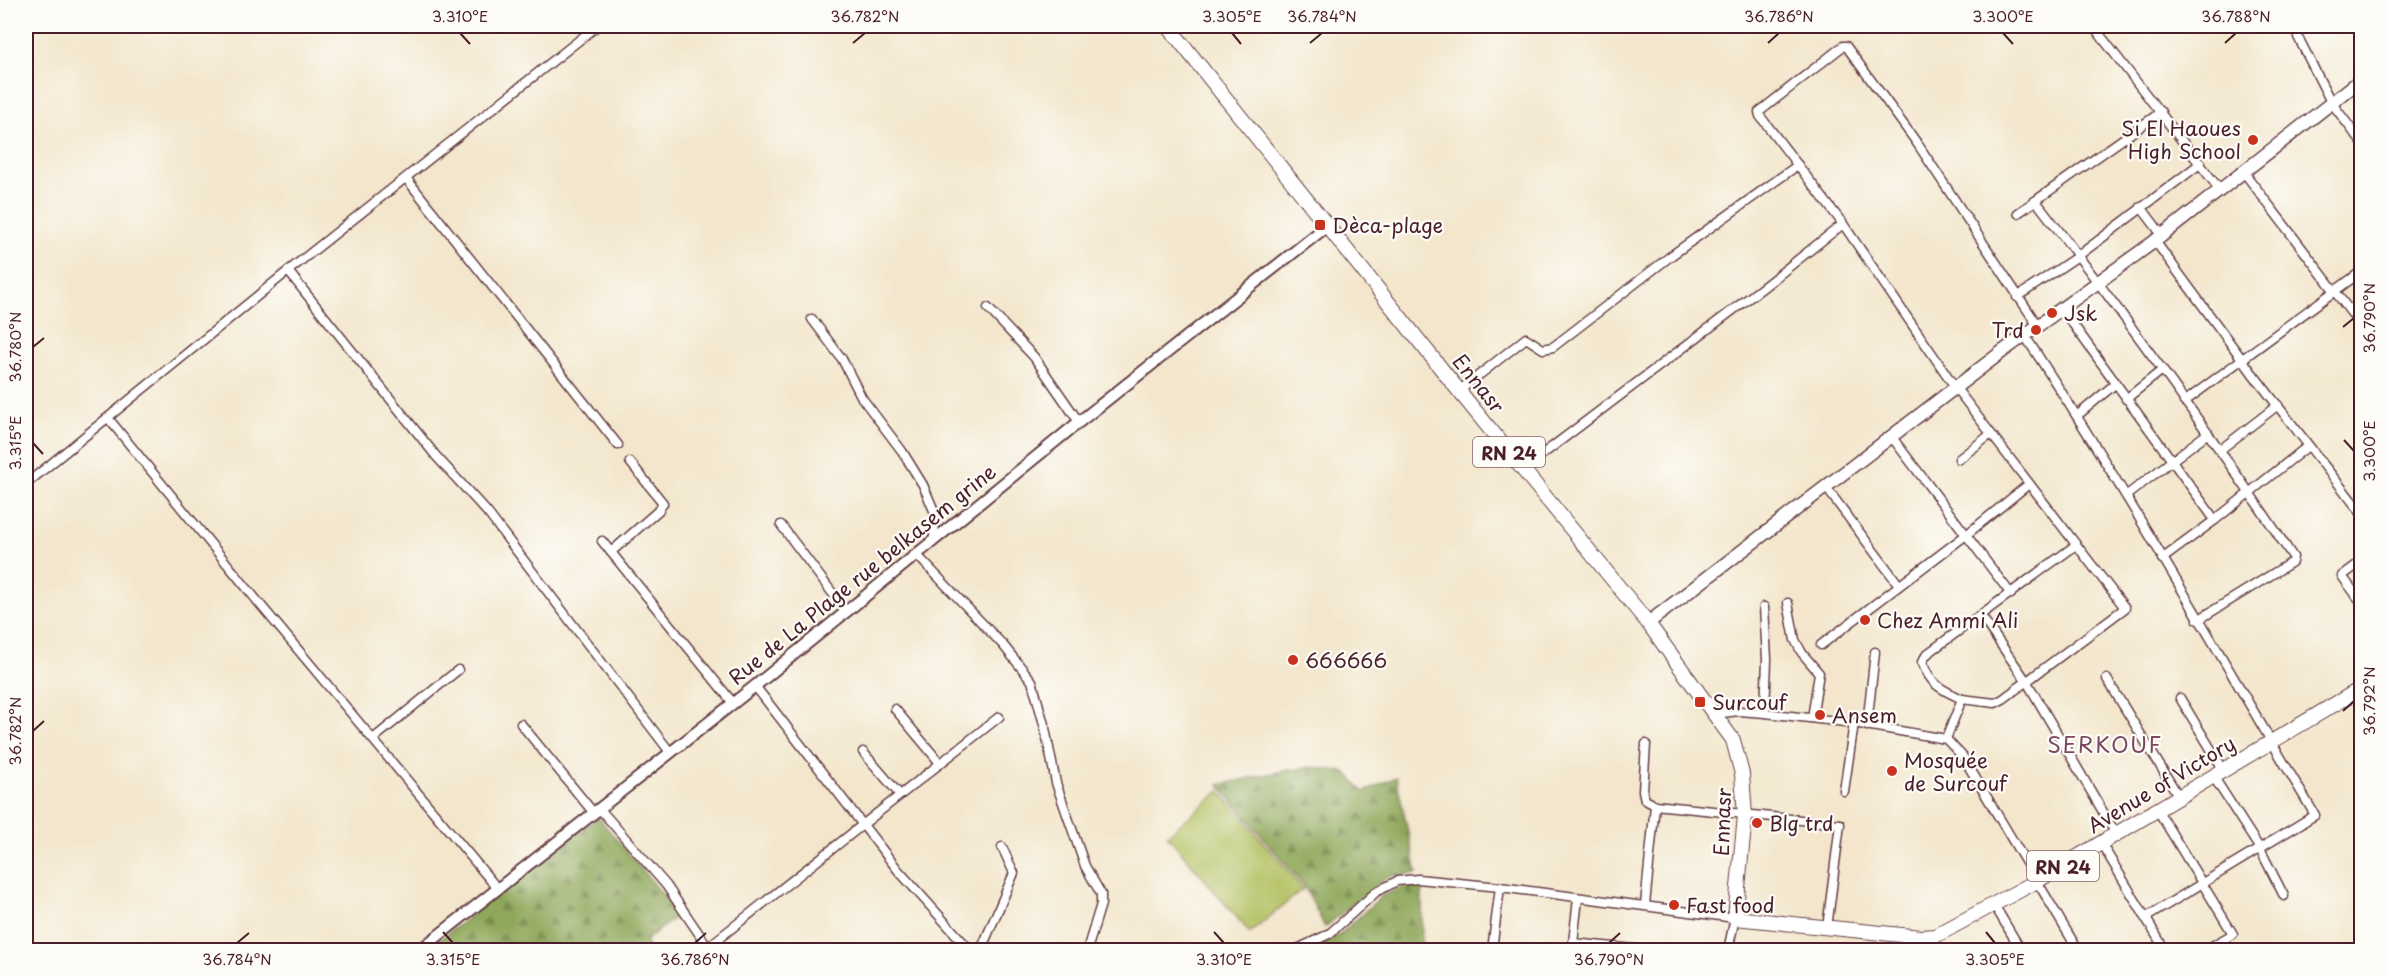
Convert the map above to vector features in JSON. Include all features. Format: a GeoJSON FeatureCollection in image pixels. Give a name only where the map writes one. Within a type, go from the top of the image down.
{"type":"FeatureCollection","features":[{"type":"Feature","properties":{"kind":"main road","name":"Ennasr"},"geometry":{"type":"LineString","coordinates":[[1168,26],[1459,391],[1648,622],[1733,740],[1742,774],[1745,816],[1735,918]]}},
{"type":"Feature","properties":{"kind":"main road"},"geometry":{"type":"LineString","coordinates":[[1648,622],[1955,387],[2159,238],[2361,79]]}},
{"type":"Feature","properties":{"kind":"main road","name":"Avenue of Victory"},"geometry":{"type":"LineString","coordinates":[[1735,918],[1921,937],[1935,936],[2037,881],[2361,688]]}},
{"type":"Feature","properties":{"kind":"street"},"geometry":{"type":"LineString","coordinates":[[26,484],[288,271],[597,26]]}},
{"type":"Feature","properties":{"kind":"street"},"geometry":{"type":"LineString","coordinates":[[2096,26],[2097,31],[2220,190]]}},
{"type":"Feature","properties":{"kind":"street"},"geometry":{"type":"LineString","coordinates":[[2297,26],[2298,37],[2331,102],[2361,143]]}},
{"type":"Feature","properties":{"kind":"street"},"geometry":{"type":"LineString","coordinates":[[2038,326],[1917,143],[1846,46],[1843,46],[1760,112],[1760,116],[1843,224],[1955,387],[2125,608],[2027,682],[1995,703],[1962,699],[1943,690],[1929,679],[1922,662],[1927,654],[2076,545]]}},
{"type":"Feature","properties":{"kind":"street"},"geometry":{"type":"LineString","coordinates":[[2018,213],[2161,112]]}},
{"type":"Feature","properties":{"kind":"street"},"geometry":{"type":"LineString","coordinates":[[2017,297],[2078,256],[2201,163]]}},
{"type":"Feature","properties":{"kind":"street"},"geometry":{"type":"LineString","coordinates":[[1459,391],[1526,338],[1544,349],[1554,347],[1672,255],[1798,165]]}},
{"type":"Feature","properties":{"kind":"street"},"geometry":{"type":"LineString","coordinates":[[2243,171],[2361,327]]}},
{"type":"Feature","properties":{"kind":"street"},"geometry":{"type":"LineString","coordinates":[[406,178],[618,445]]}},
{"type":"Feature","properties":{"kind":"street"},"geometry":{"type":"LineString","coordinates":[[2036,201],[2099,283],[2220,450],[2293,559],[2198,620]]}},
{"type":"Feature","properties":{"kind":"street"},"geometry":{"type":"LineString","coordinates":[[2141,207],[2159,238],[2244,360],[2361,514]]}},
{"type":"Feature","properties":{"kind":"street"},"geometry":{"type":"LineString","coordinates":[[1523,469],[1843,224]]}},
{"type":"Feature","properties":{"kind":"street","name":"Rue de La Plage rue belkasem grine"},"geometry":{"type":"LineString","coordinates":[[420,951],[755,686],[1079,422],[1327,226]]}},
{"type":"Feature","properties":{"kind":"street"},"geometry":{"type":"LineString","coordinates":[[2184,402],[2244,360],[2361,270]]}},
{"type":"Feature","properties":{"kind":"street"},"geometry":{"type":"LineString","coordinates":[[288,271],[436,456],[487,512],[670,752]]}},
{"type":"Feature","properties":{"kind":"street"},"geometry":{"type":"LineString","coordinates":[[988,308],[1034,357],[1079,422]]}},
{"type":"Feature","properties":{"kind":"street"},"geometry":{"type":"LineString","coordinates":[[2062,309],[2215,520]]}},
{"type":"Feature","properties":{"kind":"street"},"geometry":{"type":"LineString","coordinates":[[812,319],[843,360],[862,398],[923,485],[935,513],[934,539]]}},
{"type":"Feature","properties":{"kind":"street"},"geometry":{"type":"LineString","coordinates":[[2025,336],[2078,415],[2127,495],[2198,620],[2315,814],[2145,918]]}},
{"type":"Feature","properties":{"kind":"street"},"geometry":{"type":"LineString","coordinates":[[2126,399],[2161,371]]}},
{"type":"Feature","properties":{"kind":"street"},"geometry":{"type":"LineString","coordinates":[[2078,415],[2115,384]]}},
{"type":"Feature","properties":{"kind":"street"},"geometry":{"type":"LineString","coordinates":[[2220,450],[2278,405]]}},
{"type":"Feature","properties":{"kind":"street"},"geometry":{"type":"LineString","coordinates":[[108,418],[497,888]]}},
{"type":"Feature","properties":{"kind":"street"},"geometry":{"type":"LineString","coordinates":[[1959,459],[1991,434]]}},
{"type":"Feature","properties":{"kind":"street"},"geometry":{"type":"LineString","coordinates":[[2127,495],[2208,434]]}},
{"type":"Feature","properties":{"kind":"street"},"geometry":{"type":"LineString","coordinates":[[1891,436],[2011,594]]}},
{"type":"Feature","properties":{"kind":"street"},"geometry":{"type":"LineString","coordinates":[[2162,558],[2215,520],[2308,446]]}},
{"type":"Feature","properties":{"kind":"street"},"geometry":{"type":"LineString","coordinates":[[611,552],[659,510],[663,503],[630,462]]}},
{"type":"Feature","properties":{"kind":"street"},"geometry":{"type":"LineString","coordinates":[[1821,645],[2029,484]]}},
{"type":"Feature","properties":{"kind":"street"},"geometry":{"type":"LineString","coordinates":[[1825,486],[1899,585]]}},
{"type":"Feature","properties":{"kind":"street"},"geometry":{"type":"LineString","coordinates":[[781,525],[846,611]]}},
{"type":"Feature","properties":{"kind":"street"},"geometry":{"type":"LineString","coordinates":[[602,541],[733,703]]}},
{"type":"Feature","properties":{"kind":"street"},"geometry":{"type":"LineString","coordinates":[[916,554],[1003,645],[1032,681],[1045,728],[1056,783],[1085,866],[1101,894],[1101,904],[1087,951]]}},
{"type":"Feature","properties":{"kind":"street"},"geometry":{"type":"LineString","coordinates":[[2361,561],[2342,576],[2361,603]]}},
{"type":"Feature","properties":{"kind":"street"},"geometry":{"type":"LineString","coordinates":[[1788,603],[1795,640],[1802,653],[1819,673],[1812,718]]}},
{"type":"Feature","properties":{"kind":"street"},"geometry":{"type":"LineString","coordinates":[[1764,606],[1767,659],[1765,713]]}},
{"type":"Feature","properties":{"kind":"street"},"geometry":{"type":"LineString","coordinates":[[1981,616],[2027,682],[2116,834]]}},
{"type":"Feature","properties":{"kind":"street"},"geometry":{"type":"LineString","coordinates":[[1867,726],[1875,652]]}},
{"type":"Feature","properties":{"kind":"street"},"geometry":{"type":"LineString","coordinates":[[373,739],[458,670]]}},
{"type":"Feature","properties":{"kind":"street"},"geometry":{"type":"LineString","coordinates":[[2107,679],[2179,797]]}},
{"type":"Feature","properties":{"kind":"street"},"geometry":{"type":"LineString","coordinates":[[755,686],[898,870],[970,951]]}},
{"type":"Feature","properties":{"kind":"street"},"geometry":{"type":"LineString","coordinates":[[2180,698],[2284,896]]}},
{"type":"Feature","properties":{"kind":"street"},"geometry":{"type":"LineString","coordinates":[[1946,739],[1962,699]]}},
{"type":"Feature","properties":{"kind":"street"},"geometry":{"type":"LineString","coordinates":[[895,709],[940,764]]}},
{"type":"Feature","properties":{"kind":"street"},"geometry":{"type":"LineString","coordinates":[[1714,714],[1739,711],[1812,718],[1946,739],[1963,758],[2078,951]]}},
{"type":"Feature","properties":{"kind":"street"},"geometry":{"type":"LineString","coordinates":[[521,724],[596,810],[666,885],[709,949],[999,717]]}},
{"type":"Feature","properties":{"kind":"street"},"geometry":{"type":"LineString","coordinates":[[1844,791],[1854,723]]}},
{"type":"Feature","properties":{"kind":"street"},"geometry":{"type":"LineString","coordinates":[[1646,744],[1643,791],[1646,800],[1654,805],[1840,824],[1827,928]]}},
{"type":"Feature","properties":{"kind":"street"},"geometry":{"type":"LineString","coordinates":[[863,752],[900,795]]}},
{"type":"Feature","properties":{"kind":"street"},"geometry":{"type":"LineString","coordinates":[[1645,905],[1654,805]]}},
{"type":"Feature","properties":{"kind":"street"},"geometry":{"type":"LineString","coordinates":[[2157,809],[2233,934],[2205,951]]}},
{"type":"Feature","properties":{"kind":"street"},"geometry":{"type":"LineString","coordinates":[[2101,843],[2165,951]]}},
{"type":"Feature","properties":{"kind":"street"},"geometry":{"type":"LineString","coordinates":[[981,951],[1014,873],[1002,847]]}},
{"type":"Feature","properties":{"kind":"street"},"geometry":{"type":"LineString","coordinates":[[1295,951],[1329,934],[1376,892],[1397,881],[1418,879],[1500,887],[1735,918],[1728,951]]}},
{"type":"Feature","properties":{"kind":"street"},"geometry":{"type":"LineString","coordinates":[[1492,951],[1500,887]]}},
{"type":"Feature","properties":{"kind":"street"},"geometry":{"type":"LineString","coordinates":[[1578,898],[1573,943],[1645,951]]}},
{"type":"Feature","properties":{"kind":"street"},"geometry":{"type":"LineString","coordinates":[[1994,903],[2021,951]]}},
{"type":"Feature","properties":{"kind":"green space"},"geometry":{"type":"Polygon","coordinates":[[[1311,767],[1346,772],[1364,792],[1396,777],[1417,873],[1390,876],[1325,927],[1304,886],[1219,785],[1311,767]]]}},
{"type":"Feature","properties":{"kind":"green space"},"geometry":{"type":"Polygon","coordinates":[[[1220,791],[1303,889],[1250,933],[1167,835],[1220,791]]]}},
{"type":"Feature","properties":{"kind":"green space"},"geometry":{"type":"Polygon","coordinates":[[[598,817],[679,914],[646,940],[648,950],[426,950],[598,817]]]}},
{"type":"Feature","properties":{"kind":"green space"},"geometry":{"type":"Polygon","coordinates":[[[1402,887],[1422,887],[1422,950],[1306,950],[1339,935],[1382,896],[1402,887]]]}},
{"type":"Feature","properties":{"kind":"green space"},"geometry":{"type":"Polygon","coordinates":[[[1523,940],[1599,950],[1522,950],[1523,940]]]}},
{"type":"Feature","properties":{"kind":"place","name":"Si El Haoues High School"},"geometry":{"type":"Point","coordinates":[2253,140]}},
{"type":"Feature","properties":{"kind":"place","name":"Dèca-plage"},"geometry":{"type":"Point","coordinates":[1320,225]}},
{"type":"Feature","properties":{"kind":"place","name":"Jsk"},"geometry":{"type":"Point","coordinates":[2052,313]}},
{"type":"Feature","properties":{"kind":"place","name":"Trd"},"geometry":{"type":"Point","coordinates":[2036,330]}},
{"type":"Feature","properties":{"kind":"place","name":"Chez Ammi Ali"},"geometry":{"type":"Point","coordinates":[1865,620]}},
{"type":"Feature","properties":{"kind":"place","name":"666666"},"geometry":{"type":"Point","coordinates":[1293,660]}},
{"type":"Feature","properties":{"kind":"place","name":"Surcouf"},"geometry":{"type":"Point","coordinates":[1700,702]}},
{"type":"Feature","properties":{"kind":"place","name":"Ansem"},"geometry":{"type":"Point","coordinates":[1820,715]}},
{"type":"Feature","properties":{"kind":"place","name":"Mosquée de Surcouf"},"geometry":{"type":"Point","coordinates":[1892,771]}},
{"type":"Feature","properties":{"kind":"place","name":"Blg trd"},"geometry":{"type":"Point","coordinates":[1757,823]}},
{"type":"Feature","properties":{"kind":"place","name":"Fast food"},"geometry":{"type":"Point","coordinates":[1674,905]}},
{"type":"Feature","properties":{"kind":"district","name":"SERKOUF"},"geometry":{"type":"Point","coordinates":[2105,743]}}]}
